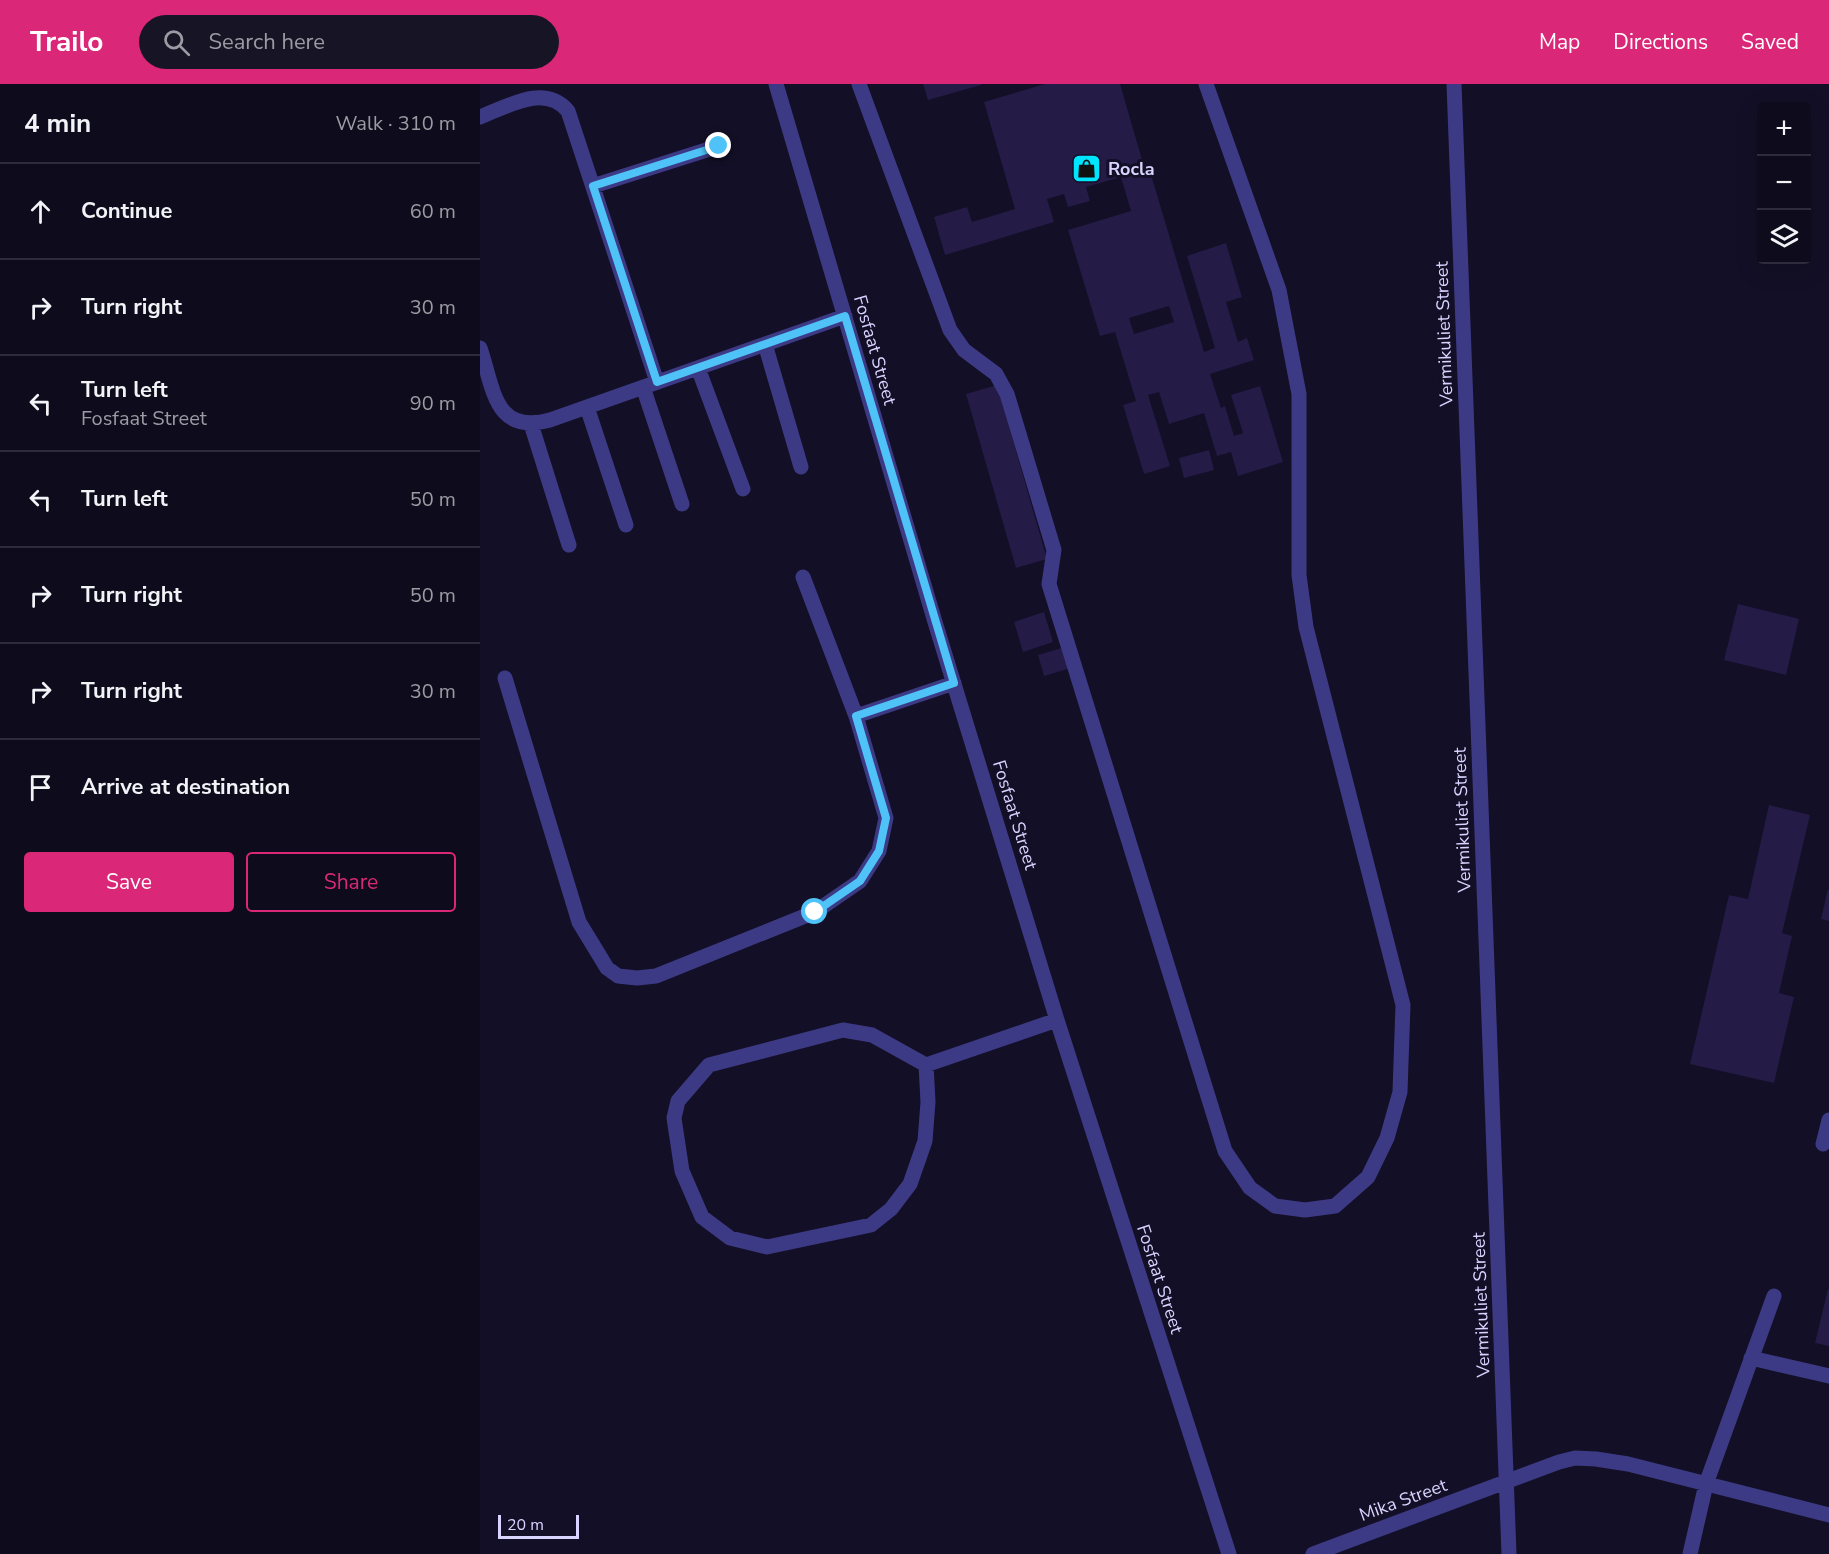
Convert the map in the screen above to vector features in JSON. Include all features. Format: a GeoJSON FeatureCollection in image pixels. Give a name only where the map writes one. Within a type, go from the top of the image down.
{"type":"FeatureCollection","features":[{"type":"Feature","properties":{"kind":"street","name":"Fosfaat Street"},"geometry":{"type":"LineString","coordinates":[[776,84],[1057,1020],[1228,1554]]}},
{"type":"Feature","properties":{"kind":"street"},"geometry":{"type":"LineString","coordinates":[[859,84],[950,330],[964,350],[996,374],[1007,394],[1054,550],[1049,584],[1225,1151],[1250,1188],[1275,1206],[1305,1210],[1335,1206],[1368,1177],[1387,1138],[1400,1092],[1403,1005],[1306,627],[1299,575],[1299,394],[1279,290],[1206,84]]}},
{"type":"Feature","properties":{"kind":"street","name":"Vermikuliet Street"},"geometry":{"type":"LineString","coordinates":[[1454,84],[1509,1554]]}},
{"type":"Feature","properties":{"kind":"street"},"geometry":{"type":"LineString","coordinates":[[480,117],[537,95],[551,95],[561,101],[568,111],[593,186],[682,504]]}},
{"type":"Feature","properties":{"kind":"street"},"geometry":{"type":"LineString","coordinates":[[593,186],[719,146]]}},
{"type":"Feature","properties":{"kind":"street"},"geometry":{"type":"LineString","coordinates":[[480,348],[502,410],[515,422],[531,424],[587,407],[845,316]]}},
{"type":"Feature","properties":{"kind":"street"},"geometry":{"type":"LineString","coordinates":[[765,344],[801,467]]}},
{"type":"Feature","properties":{"kind":"street"},"geometry":{"type":"LineString","coordinates":[[698,368],[743,489]]}},
{"type":"Feature","properties":{"kind":"street"},"geometry":{"type":"LineString","coordinates":[[587,407],[626,525]]}},
{"type":"Feature","properties":{"kind":"street"},"geometry":{"type":"LineString","coordinates":[[531,424],[569,545]]}},
{"type":"Feature","properties":{"kind":"street"},"geometry":{"type":"LineString","coordinates":[[505,678],[579,922],[607,968],[618,976],[637,978],[656,976],[815,912],[860,881],[879,851],[886,818],[856,716],[802,577]]}},
{"type":"Feature","properties":{"kind":"street"},"geometry":{"type":"LineString","coordinates":[[856,716],[954,683]]}},
{"type":"Feature","properties":{"kind":"street"},"geometry":{"type":"LineString","coordinates":[[926,1065],[925,1141],[910,1184],[891,1209],[871,1225],[767,1247],[730,1238],[702,1217],[682,1171],[674,1118],[678,1101],[709,1065],[843,1030],[872,1035],[926,1065],[1057,1020]]}},
{"type":"Feature","properties":{"kind":"street"},"geometry":{"type":"LineString","coordinates":[[1823,1144],[1829,1120]]}},
{"type":"Feature","properties":{"kind":"street"},"geometry":{"type":"LineString","coordinates":[[1690,1554],[1706,1484],[1774,1296]]}},
{"type":"Feature","properties":{"kind":"street"},"geometry":{"type":"LineString","coordinates":[[1751,1358],[1829,1376]]}},
{"type":"Feature","properties":{"kind":"street","name":"Mika Street"},"geometry":{"type":"LineString","coordinates":[[1313,1554],[1346,1548],[1559,1462],[1575,1458],[1628,1464],[1829,1515]]}},
{"type":"Feature","properties":{"kind":"building"},"geometry":{"type":"Polygon","coordinates":[[[923,84],[981,84],[981,85],[928,100],[923,84]]]}},
{"type":"Feature","properties":{"kind":"building"},"geometry":{"type":"Polygon","coordinates":[[[1045,84],[1120,84],[1145,170],[1149,168],[1204,352],[1215,348],[1187,256],[1226,243],[1242,297],[1226,302],[1238,342],[1247,338],[1254,360],[1210,374],[1221,408],[1225,406],[1234,436],[1243,433],[1231,395],[1260,386],[1283,462],[1238,476],[1231,452],[1217,456],[1204,413],[1169,424],[1159,392],[1148,395],[1170,466],[1144,474],[1123,405],[1136,401],[1115,332],[1100,336],[1068,230],[1131,211],[1121,177],[1086,187],[1090,201],[1068,207],[1064,194],[1047,199],[1054,222],[945,255],[934,217],[967,207],[972,222],[1015,209],[984,102],[1045,84]],[[1169,306],[1129,318],[1134,334],[1174,322],[1169,306]]]}},
{"type":"Feature","properties":{"kind":"building"},"geometry":{"type":"Polygon","coordinates":[[[997,385],[1047,559],[1016,568],[966,394],[997,385]]]}},
{"type":"Feature","properties":{"kind":"building"},"geometry":{"type":"Polygon","coordinates":[[[1209,450],[1214,470],[1184,478],[1179,458],[1209,450]]]}},
{"type":"Feature","properties":{"kind":"building"},"geometry":{"type":"Polygon","coordinates":[[[1738,604],[1799,619],[1786,675],[1724,660],[1738,604]]]}},
{"type":"Feature","properties":{"kind":"building"},"geometry":{"type":"Polygon","coordinates":[[[1044,612],[1053,642],[1023,652],[1014,622],[1044,612]]]}},
{"type":"Feature","properties":{"kind":"building"},"geometry":{"type":"Polygon","coordinates":[[[1065,647],[1071,668],[1044,676],[1038,655],[1065,647]]]}},
{"type":"Feature","properties":{"kind":"building"},"geometry":{"type":"Polygon","coordinates":[[[1769,805],[1810,815],[1782,933],[1792,936],[1779,993],[1794,997],[1774,1083],[1690,1064],[1729,895],[1748,899],[1769,805]]]}},
{"type":"Feature","properties":{"kind":"building"},"geometry":{"type":"Polygon","coordinates":[[[1829,890],[1829,921],[1821,919],[1829,890]]]}},
{"type":"Feature","properties":{"kind":"building"},"geometry":{"type":"Polygon","coordinates":[[[1829,1289],[1829,1346],[1815,1343],[1829,1289]]]}},
{"type":"Feature","properties":{"kind":"place","name":"Rocla"},"geometry":{"type":"Point","coordinates":[1087,169]}},
{"type":"Feature","properties":{"kind":"route"},"geometry":{"type":"LineString","coordinates":[[719,146],[593,186],[657,382],[845,316],[954,683],[856,716],[886,818],[879,851],[860,881],[815,912]]}}]}
